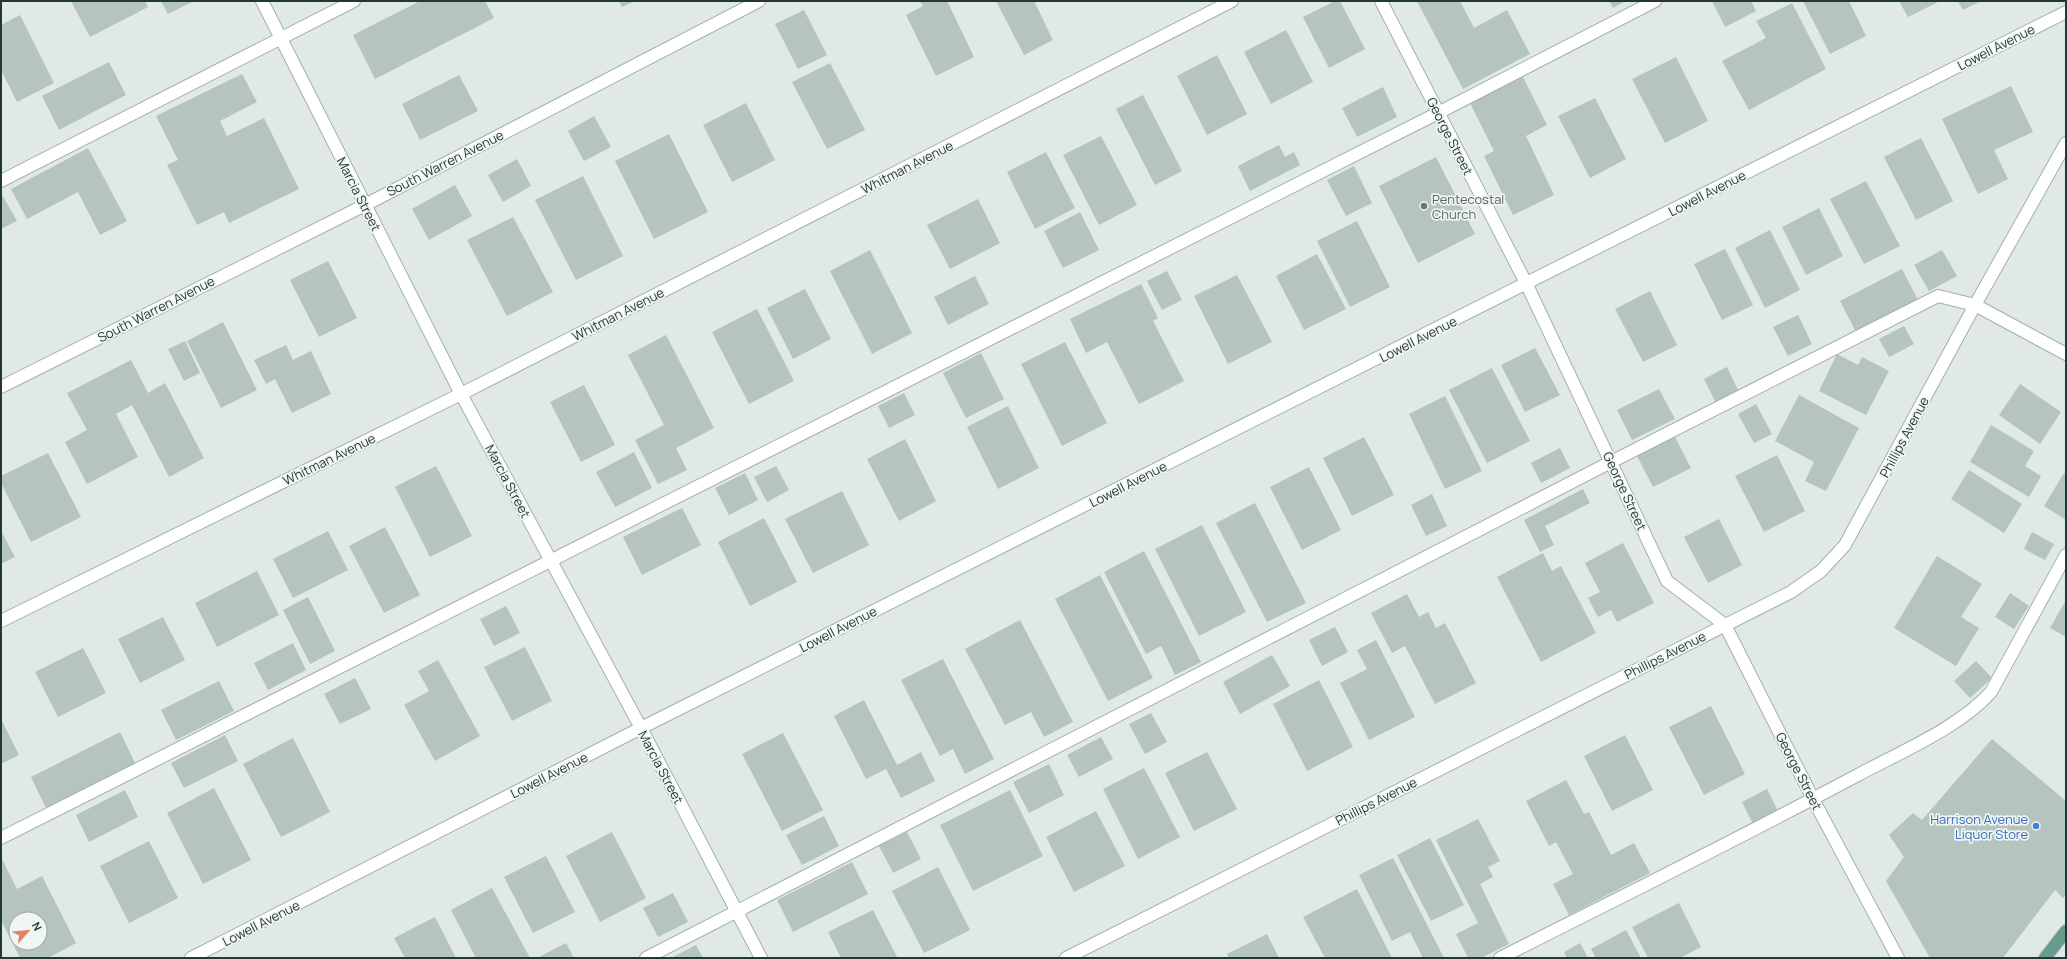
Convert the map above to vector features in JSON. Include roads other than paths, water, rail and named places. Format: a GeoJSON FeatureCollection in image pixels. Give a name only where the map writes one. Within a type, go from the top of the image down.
{"type":"FeatureCollection","features":[{"type":"Feature","properties":{"kind":"main road"},"geometry":{"type":"LineString","coordinates":[[2045,958],[2066,931]]}},
{"type":"Feature","properties":{"kind":"street","name":"Marcia Street"},"geometry":{"type":"LineString","coordinates":[[262,1],[461,394],[641,728],[761,958]]}},
{"type":"Feature","properties":{"kind":"street"},"geometry":{"type":"LineString","coordinates":[[1,181],[354,1]]}},
{"type":"Feature","properties":{"kind":"street","name":"South Warren Avenue"},"geometry":{"type":"LineString","coordinates":[[1,386],[365,205],[759,1]]}},
{"type":"Feature","properties":{"kind":"street","name":"Whitman Avenue"},"geometry":{"type":"LineString","coordinates":[[1,621],[461,394],[1232,1]]}},
{"type":"Feature","properties":{"kind":"street","name":"George Street"},"geometry":{"type":"LineString","coordinates":[[1380,1],[1527,284],[1667,581],[1725,624],[1813,799],[1898,958]]}},
{"type":"Feature","properties":{"kind":"street"},"geometry":{"type":"LineString","coordinates":[[1,838],[551,562],[1438,113],[1655,1]]}},
{"type":"Feature","properties":{"kind":"street","name":"Lowell Avenue"},"geometry":{"type":"LineString","coordinates":[[191,958],[641,728],[2066,12]]}},
{"type":"Feature","properties":{"kind":"street","name":"Phillips Avenue"},"geometry":{"type":"LineString","coordinates":[[1066,958],[1791,592],[1821,571],[1845,545],[1975,305],[2066,143]]}},
{"type":"Feature","properties":{"kind":"street"},"geometry":{"type":"LineString","coordinates":[[646,958],[1611,462],[1938,296],[1975,305],[2066,354]]}},
{"type":"Feature","properties":{"kind":"street"},"geometry":{"type":"LineString","coordinates":[[1500,958],[1813,799],[1956,722],[1981,704],[1991,692],[2066,555]]}},
{"type":"Feature","properties":{"kind":"place","name":"Pentecostal Church"},"geometry":{"type":"Point","coordinates":[1424,206]}},
{"type":"Feature","properties":{"kind":"place","name":"Harrison Avenue Liquor Store"},"geometry":{"type":"Point","coordinates":[2036,826]}}]}
